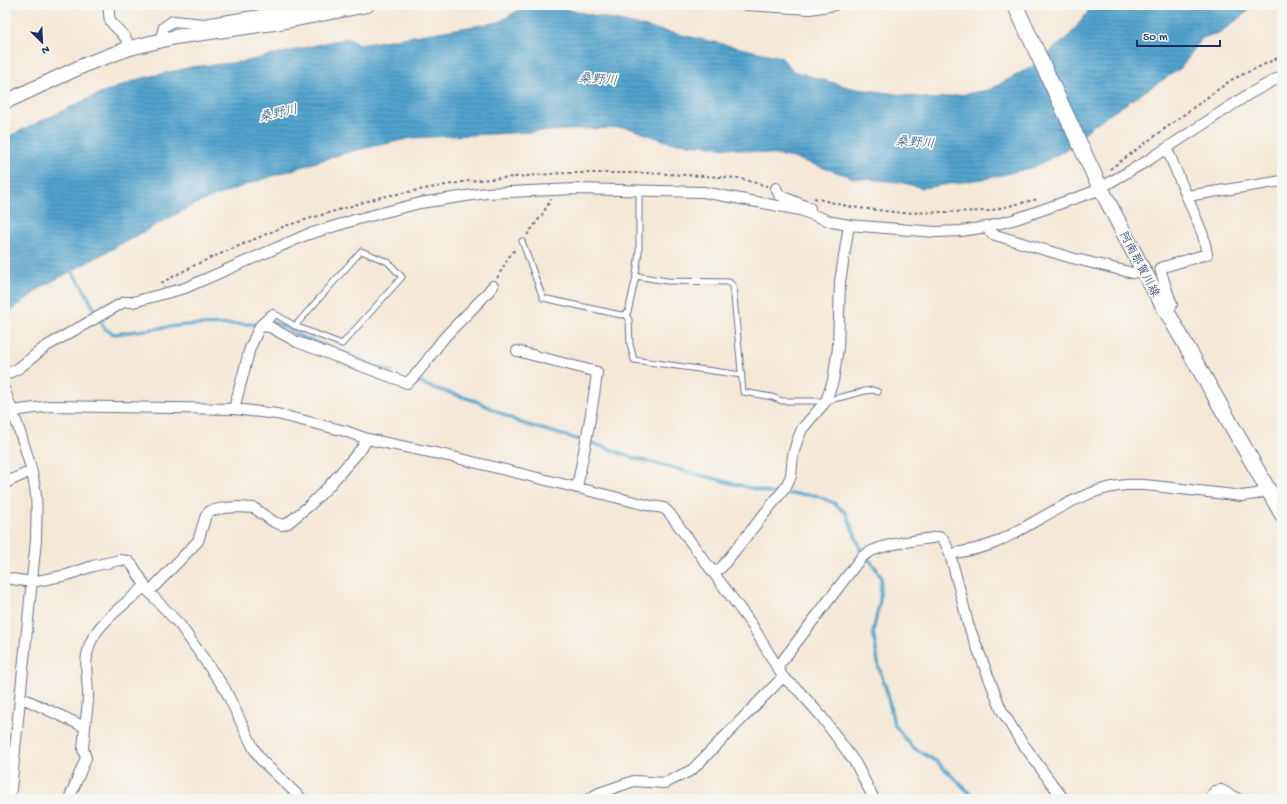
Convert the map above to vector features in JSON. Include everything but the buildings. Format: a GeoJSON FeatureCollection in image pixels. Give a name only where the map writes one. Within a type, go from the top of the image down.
{"type":"FeatureCollection","features":[{"type":"Feature","properties":{"kind":"main road","name":"阿南那賀川線"},"geometry":{"type":"LineString","coordinates":[[1015,5],[1096,179],[1143,270],[1282,514]]}},
{"type":"Feature","properties":{"kind":"street"},"geometry":{"type":"LineString","coordinates":[[108,5],[108,14],[111,24],[125,36],[130,48]]}},
{"type":"Feature","properties":{"kind":"street"},"geometry":{"type":"LineString","coordinates":[[160,41],[164,27],[173,21],[204,24],[321,5]]}},
{"type":"Feature","properties":{"kind":"street"},"geometry":{"type":"LineString","coordinates":[[5,102],[89,63],[130,48],[175,37],[281,22],[367,5]]}},
{"type":"Feature","properties":{"kind":"street"},"geometry":{"type":"LineString","coordinates":[[746,5],[810,9],[835,5]]}},
{"type":"Feature","properties":{"kind":"street"},"geometry":{"type":"LineString","coordinates":[[5,375],[19,368],[45,347],[124,302],[133,302],[186,288],[306,235],[358,218],[420,203],[486,193],[555,189],[703,192],[800,210],[832,222],[849,225],[935,232],[961,231],[986,227],[1016,219],[1072,200],[1096,179],[1165,149],[1249,94],[1282,76]]}},
{"type":"Feature","properties":{"kind":"street"},"geometry":{"type":"LineString","coordinates":[[1165,149],[1170,156],[1203,235],[1207,254],[1160,268],[1172,304],[1167,313]]}},
{"type":"Feature","properties":{"kind":"street"},"geometry":{"type":"LineString","coordinates":[[1187,196],[1282,181]]}},
{"type":"Feature","properties":{"kind":"street"},"geometry":{"type":"LineString","coordinates":[[776,188],[779,195],[849,225]]}},
{"type":"Feature","properties":{"kind":"street"},"geometry":{"type":"LineString","coordinates":[[713,572],[721,568],[785,488],[791,476],[793,455],[802,429],[826,401],[833,381],[838,348],[840,282],[849,225]]}},
{"type":"Feature","properties":{"kind":"street"},"geometry":{"type":"LineString","coordinates":[[986,227],[992,234],[1037,248],[1133,273],[1143,270]]}},
{"type":"Feature","properties":{"kind":"street"},"geometry":{"type":"LineString","coordinates":[[260,326],[270,326],[297,342],[408,383],[423,367],[444,338],[484,298],[493,286]]}},
{"type":"Feature","properties":{"kind":"street"},"geometry":{"type":"LineString","coordinates":[[234,409],[250,348],[260,326],[272,315]]}},
{"type":"Feature","properties":{"kind":"street"},"geometry":{"type":"LineString","coordinates":[[517,351],[597,372],[593,407],[577,488]]}},
{"type":"Feature","properties":{"kind":"street"},"geometry":{"type":"LineString","coordinates":[[5,391],[36,489],[36,540],[10,799]]}},
{"type":"Feature","properties":{"kind":"street"},"geometry":{"type":"LineString","coordinates":[[12,411],[51,406],[234,409],[277,414],[345,431],[367,439],[449,456],[664,508],[752,625],[784,677],[799,691],[838,739],[856,764],[874,799]]}},
{"type":"Feature","properties":{"kind":"street"},"geometry":{"type":"LineString","coordinates":[[69,799],[86,758],[82,749],[88,697],[86,673],[87,658],[90,644],[96,634],[110,618],[147,589],[198,541],[206,514],[210,511],[238,507],[254,508],[274,522],[282,525],[288,523],[310,505],[328,487],[362,448],[367,439]]}},
{"type":"Feature","properties":{"kind":"street"},"geometry":{"type":"LineString","coordinates":[[5,483],[31,470]]}},
{"type":"Feature","properties":{"kind":"street"},"geometry":{"type":"LineString","coordinates":[[950,554],[982,548],[996,542],[1098,490],[1118,486],[1135,485],[1242,496],[1268,490]]}},
{"type":"Feature","properties":{"kind":"street"},"geometry":{"type":"LineString","coordinates":[[776,666],[783,660],[861,557],[869,552],[891,545],[939,537],[944,540],[950,554],[968,624],[1001,709],[1016,734],[1064,799]]}},
{"type":"Feature","properties":{"kind":"street"},"geometry":{"type":"LineString","coordinates":[[5,578],[32,582],[67,575],[93,566],[120,560],[128,560],[147,589],[180,625],[224,689],[252,748],[261,760],[302,799]]}},
{"type":"Feature","properties":{"kind":"street"},"geometry":{"type":"LineString","coordinates":[[589,799],[600,793],[634,781],[665,783],[692,770],[784,677]]}},
{"type":"Feature","properties":{"kind":"street"},"geometry":{"type":"LineString","coordinates":[[20,697],[85,727]]}},
{"type":"Feature","properties":{"kind":"street"},"geometry":{"type":"LineString","coordinates":[[1209,799],[1216,791],[1222,790],[1238,799]]}},
{"type":"Feature","properties":{"kind":"lane"},"geometry":{"type":"LineString","coordinates":[[626,314],[628,312],[640,252],[639,190]]}},
{"type":"Feature","properties":{"kind":"lane"},"geometry":{"type":"LineString","coordinates":[[522,241],[543,298],[626,314]]}},
{"type":"Feature","properties":{"kind":"lane"},"geometry":{"type":"LineString","coordinates":[[272,315],[277,315],[295,326],[342,344],[402,276],[388,262],[361,250],[295,326]]}},
{"type":"Feature","properties":{"kind":"lane"},"geometry":{"type":"LineString","coordinates":[[636,276],[668,281],[729,282],[733,286],[743,392],[772,397],[782,401],[826,401],[865,391],[873,390],[878,392]]}},
{"type":"Feature","properties":{"kind":"lane"},"geometry":{"type":"LineString","coordinates":[[626,314],[629,320],[630,344],[634,360],[742,375]]}},
{"type":"Feature","properties":{"kind":"path"},"geometry":{"type":"LineString","coordinates":[[1096,179],[1231,80],[1282,56]]}},
{"type":"Feature","properties":{"kind":"path"},"geometry":{"type":"LineString","coordinates":[[157,285],[197,264],[285,226],[381,197],[468,181],[563,173],[650,173],[738,178],[776,188]]}},
{"type":"Feature","properties":{"kind":"path"},"geometry":{"type":"LineString","coordinates":[[814,198],[851,207],[902,213],[988,211],[1042,198]]}},
{"type":"Feature","properties":{"kind":"water","name":"桑野川"},"geometry":{"type":"Polygon","coordinates":[[[547,5],[781,57],[793,71],[851,88],[934,99],[989,90],[1033,66],[1071,34],[1093,5],[1249,5],[1247,12],[1221,32],[1202,38],[1181,68],[1092,126],[1064,151],[1034,167],[989,178],[923,188],[899,182],[854,178],[794,158],[731,148],[669,142],[626,127],[412,138],[348,152],[245,185],[193,205],[40,288],[5,316],[5,138],[92,97],[139,79],[191,67],[242,62],[347,38],[359,45],[499,22],[522,8],[547,5]]]}},
{"type":"Feature","properties":{"kind":"waterway"},"geometry":{"type":"LineString","coordinates":[[69,268],[82,286],[105,329],[114,334],[185,325],[255,324]]}},
{"type":"Feature","properties":{"kind":"waterway"},"geometry":{"type":"LineString","coordinates":[[274,323],[283,326],[301,337],[392,372]]}},
{"type":"Feature","properties":{"kind":"waterway"},"geometry":{"type":"LineString","coordinates":[[413,380],[476,401],[521,423],[601,446],[634,458],[770,493],[815,495],[834,503],[846,513],[861,550],[881,577],[880,600],[873,632],[879,668],[886,688],[894,724],[912,747],[936,761],[976,799]]}}]}
